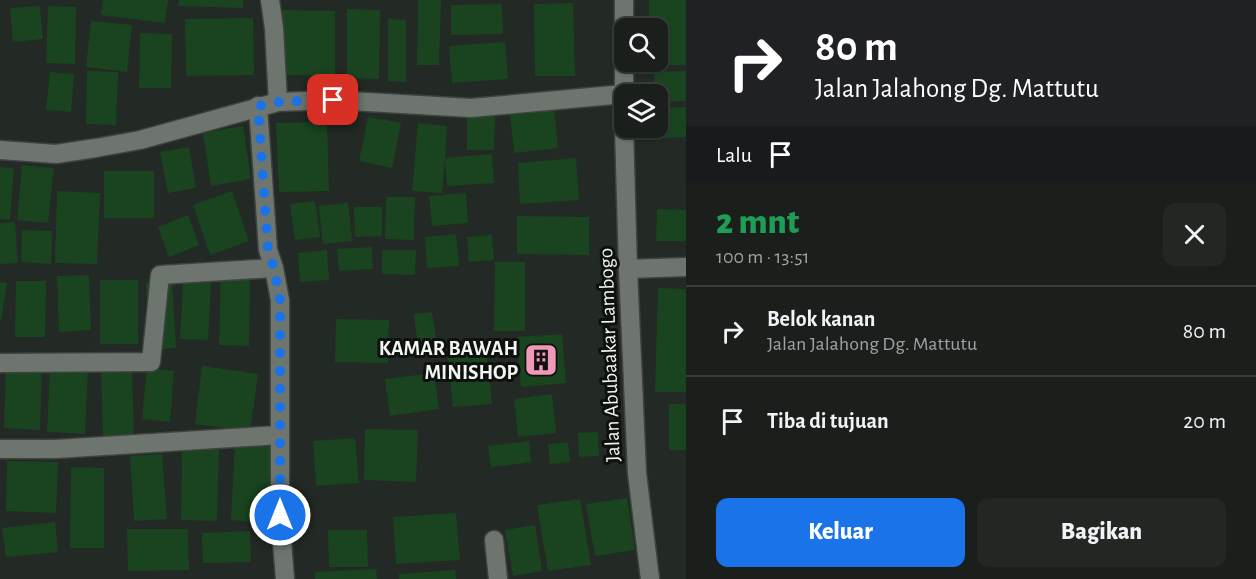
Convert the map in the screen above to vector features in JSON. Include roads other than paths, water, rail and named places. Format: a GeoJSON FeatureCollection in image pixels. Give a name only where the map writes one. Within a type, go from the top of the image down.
{"type":"FeatureCollection","features":[{"type":"Feature","properties":{"kind":"street"},"geometry":{"type":"LineString","coordinates":[[270,0],[278,102]]}},
{"type":"Feature","properties":{"kind":"street"},"geometry":{"type":"LineString","coordinates":[[624,0],[624,84]]}},
{"type":"Feature","properties":{"kind":"street"},"geometry":{"type":"LineString","coordinates":[[0,150],[56,154],[96,148],[151,137],[278,102],[333,100],[471,108],[614,101]]}},
{"type":"Feature","properties":{"kind":"street"},"geometry":{"type":"LineString","coordinates":[[258,106],[268,250],[280,300],[280,515],[285,579]]}},
{"type":"Feature","properties":{"kind":"street","name":"Jalan Abubaakar Lambogo"},"geometry":{"type":"LineString","coordinates":[[624,138],[637,472],[650,579]]}},
{"type":"Feature","properties":{"kind":"street"},"geometry":{"type":"LineString","coordinates":[[628,269],[686,267]]}},
{"type":"Feature","properties":{"kind":"street"},"geometry":{"type":"LineString","coordinates":[[0,363],[151,362],[160,275],[274,268]]}},
{"type":"Feature","properties":{"kind":"street"},"geometry":{"type":"LineString","coordinates":[[0,449],[56,449],[280,435]]}},
{"type":"Feature","properties":{"kind":"street"},"geometry":{"type":"LineString","coordinates":[[494,540],[498,579]]}},
{"type":"Feature","properties":{"kind":"place","name":"KAMAR BAWAH MINISHOP"},"geometry":{"type":"Point","coordinates":[541,360]}}]}
